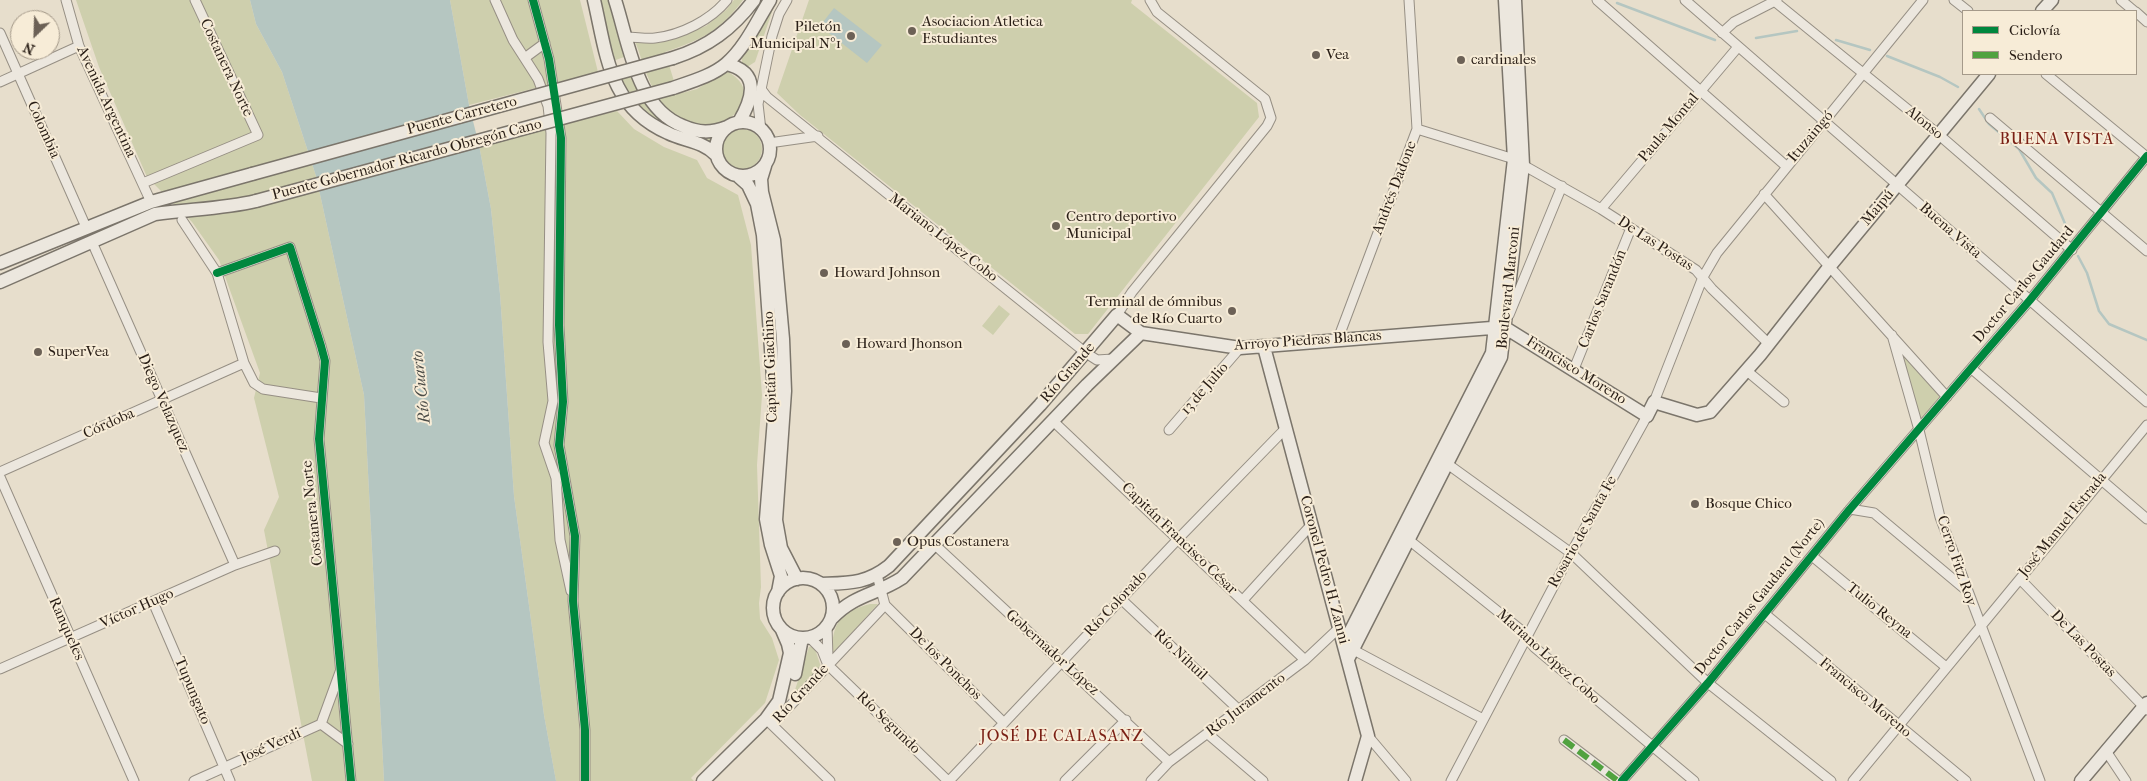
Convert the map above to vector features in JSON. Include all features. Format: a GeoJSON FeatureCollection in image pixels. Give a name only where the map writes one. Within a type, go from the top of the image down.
{"type":"FeatureCollection","features":[{"type":"Feature","properties":{"kind":"main road"},"geometry":{"type":"LineString","coordinates":[[594,0],[619,93],[633,112],[648,124],[710,148],[724,169],[739,176],[749,176],[765,166],[768,159],[769,143],[761,130],[747,123],[705,132],[672,122],[660,113],[640,81],[616,0]]}},
{"type":"Feature","properties":{"kind":"main road","name":"Puente Carretero"},"geometry":{"type":"LineString","coordinates":[[1,260],[151,202],[673,58],[701,48],[716,39],[731,27],[754,0]]}},
{"type":"Feature","properties":{"kind":"main road"},"geometry":{"type":"LineString","coordinates":[[716,155],[717,139],[746,111],[752,88],[749,78],[743,71],[726,64],[739,49],[770,0]]}},
{"type":"Feature","properties":{"kind":"main road","name":"Boulevard Marconi"},"geometry":{"type":"LineString","coordinates":[[1506,0],[1518,162]]}},
{"type":"Feature","properties":{"kind":"main road","name":"Boulevard Marconi"},"geometry":{"type":"LineString","coordinates":[[1348,651],[1444,461],[1496,370],[1501,357],[1500,327],[1518,162],[1515,0]]}},
{"type":"Feature","properties":{"kind":"main road"},"geometry":{"type":"LineString","coordinates":[[2043,10],[2052,0]]}},
{"type":"Feature","properties":{"kind":"main road","name":"Puente Gobernador Ricardo Obregón Cano"},"geometry":{"type":"LineString","coordinates":[[0,282],[155,214],[179,210],[233,206],[256,201],[673,88],[704,76],[726,64]]}},
{"type":"Feature","properties":{"kind":"main road","name":"Maipú"},"geometry":{"type":"LineString","coordinates":[[1654,402],[1697,415],[1704,415],[1710,412],[1747,371],[1830,266],[1988,75]]}},
{"type":"Feature","properties":{"kind":"main road","name":"Capitán Giachino"},"geometry":{"type":"LineString","coordinates":[[765,166],[761,179],[762,192],[774,240],[783,339],[785,391],[776,520],[781,548],[797,579]]}},
{"type":"Feature","properties":{"kind":"main road","name":"Capitán Giachino"},"geometry":{"type":"LineString","coordinates":[[739,176],[748,185],[757,204],[763,235],[775,406],[766,519],[770,545],[781,576],[778,592]]}},
{"type":"Feature","properties":{"kind":"main road","name":"Arroyo Piedras Blancas"},"geometry":{"type":"LineString","coordinates":[[1117,315],[1141,332],[1240,348],[1500,327]]}},
{"type":"Feature","properties":{"kind":"main road","name":"Río Grande"},"geometry":{"type":"LineString","coordinates":[[821,584],[862,581],[877,575],[889,566],[1034,412],[1117,315]]}},
{"type":"Feature","properties":{"kind":"main road","name":"Francisco Moreno"},"geometry":{"type":"LineString","coordinates":[[1500,327],[1574,369],[1647,416]]}},
{"type":"Feature","properties":{"kind":"main road","name":"Río Grande"},"geometry":{"type":"LineString","coordinates":[[830,622],[851,601],[902,578],[1052,420],[1141,332]]}},
{"type":"Feature","properties":{"kind":"main road","name":"Coronel Pedro H. Zanni"},"geometry":{"type":"LineString","coordinates":[[1264,347],[1340,628],[1348,651],[1368,736]]}},
{"type":"Feature","properties":{"kind":"main road","name":"Rosario de Santa Fe"},"geometry":{"type":"LineString","coordinates":[[1647,416],[1654,402]]}},
{"type":"Feature","properties":{"kind":"main road"},"geometry":{"type":"LineString","coordinates":[[703,781],[769,722],[790,693],[806,638],[830,622],[832,599],[821,584],[806,578],[790,581],[778,592],[774,612],[788,644],[789,665],[779,701],[769,722]]}},
{"type":"Feature","properties":{"kind":"main road"},"geometry":{"type":"LineString","coordinates":[[780,627],[786,633],[806,638]]}},
{"type":"Feature","properties":{"kind":"main road"},"geometry":{"type":"LineString","coordinates":[[2081,781],[2146,706]]}},
{"type":"Feature","properties":{"kind":"main road","name":"Río Grande"},"geometry":{"type":"LineString","coordinates":[[714,781],[769,722]]}},
{"type":"Feature","properties":{"kind":"main road"},"geometry":{"type":"LineString","coordinates":[[1355,781],[1368,736]]}},
{"type":"Feature","properties":{"kind":"street","name":"Avenida Argentina"},"geometry":{"type":"LineString","coordinates":[[66,0],[79,46],[151,202]]}},
{"type":"Feature","properties":{"kind":"street","name":"Costanera Norte"},"geometry":{"type":"LineString","coordinates":[[143,183],[258,135],[195,0]]}},
{"type":"Feature","properties":{"kind":"street"},"geometry":{"type":"LineString","coordinates":[[495,0],[513,40],[526,57],[538,79],[548,106],[551,133],[548,342],[553,401],[544,443],[556,478],[560,540],[573,601],[585,730],[585,781]]}},
{"type":"Feature","properties":{"kind":"street"},"geometry":{"type":"LineString","coordinates":[[533,0],[545,43],[561,138],[559,325],[563,402],[559,445],[576,536],[573,601]]}},
{"type":"Feature","properties":{"kind":"street"},"geometry":{"type":"LineString","coordinates":[[627,37],[655,38],[673,33],[709,17],[727,0]]}},
{"type":"Feature","properties":{"kind":"street"},"geometry":{"type":"LineString","coordinates":[[761,130],[758,104],[772,36],[779,14],[787,0]]}},
{"type":"Feature","properties":{"kind":"street","name":"Andrés Dadone"},"geometry":{"type":"LineString","coordinates":[[1338,339],[1416,129],[1409,0]]}},
{"type":"Feature","properties":{"kind":"street"},"geometry":{"type":"LineString","coordinates":[[1597,0],[1786,166]]}},
{"type":"Feature","properties":{"kind":"street","name":"Buena Vista"},"geometry":{"type":"LineString","coordinates":[[1685,0],[2147,402]]}},
{"type":"Feature","properties":{"kind":"street","name":"Ituzaingó"},"geometry":{"type":"LineString","coordinates":[[1703,277],[1726,240],[1923,0]]}},
{"type":"Feature","properties":{"kind":"street"},"geometry":{"type":"LineString","coordinates":[[1954,0],[1967,10]]}},
{"type":"Feature","properties":{"kind":"street"},"geometry":{"type":"LineString","coordinates":[[2121,0],[2133,10]]}},
{"type":"Feature","properties":{"kind":"street","name":"Río Grande"},"geometry":{"type":"LineString","coordinates":[[1117,315],[1132,292],[1267,126],[1271,118],[1265,98],[1156,12],[1150,1]]}},
{"type":"Feature","properties":{"kind":"street"},"geometry":{"type":"LineString","coordinates":[[1722,33],[1734,22],[1775,1]]}},
{"type":"Feature","properties":{"kind":"street","name":"Alonso"},"geometry":{"type":"LineString","coordinates":[[1775,1],[1938,134],[2072,250]]}},
{"type":"Feature","properties":{"kind":"street"},"geometry":{"type":"LineString","coordinates":[[2137,14],[2147,22]]}},
{"type":"Feature","properties":{"kind":"street","name":"Colombia"},"geometry":{"type":"LineString","coordinates":[[0,33],[86,227]]}},
{"type":"Feature","properties":{"kind":"street"},"geometry":{"type":"LineString","coordinates":[[526,57],[545,43]]}},
{"type":"Feature","properties":{"kind":"street"},"geometry":{"type":"LineString","coordinates":[[0,82],[79,46]]}},
{"type":"Feature","properties":{"kind":"street","name":"Paula Montal"},"geometry":{"type":"LineString","coordinates":[[1601,209],[1738,47]]}},
{"type":"Feature","properties":{"kind":"street"},"geometry":{"type":"LineString","coordinates":[[2047,75],[2147,156]]}},
{"type":"Feature","properties":{"kind":"street","name":"Mariano López Cobo"},"geometry":{"type":"LineString","coordinates":[[762,89],[767,96],[818,136],[904,209],[966,255],[1086,353],[1097,360],[1113,359]]}},
{"type":"Feature","properties":{"kind":"street"},"geometry":{"type":"LineString","coordinates":[[759,116],[764,108],[778,105]]}},
{"type":"Feature","properties":{"kind":"street"},"geometry":{"type":"LineString","coordinates":[[1990,118],[2147,251]]}},
{"type":"Feature","properties":{"kind":"street","name":"De Las Postas"},"geometry":{"type":"LineString","coordinates":[[1416,129],[1518,162],[1601,209],[1703,277],[1712,289],[1769,344]]}},
{"type":"Feature","properties":{"kind":"street"},"geometry":{"type":"LineString","coordinates":[[769,143],[818,136]]}},
{"type":"Feature","properties":{"kind":"street","name":"Doctor Carlos Gaudard"},"geometry":{"type":"LineString","coordinates":[[1919,430],[2072,250],[2147,156]]}},
{"type":"Feature","properties":{"kind":"street"},"geometry":{"type":"LineString","coordinates":[[1500,327],[1562,186]]}},
{"type":"Feature","properties":{"kind":"street"},"geometry":{"type":"LineString","coordinates":[[1764,194],[1947,397]]}},
{"type":"Feature","properties":{"kind":"street"},"geometry":{"type":"LineString","coordinates":[[550,218],[561,217]]}},
{"type":"Feature","properties":{"kind":"street"},"geometry":{"type":"LineString","coordinates":[[182,220],[217,273],[244,363],[254,383],[263,390],[321,398]]}},
{"type":"Feature","properties":{"kind":"street","name":"Carlos Sarandón"},"geometry":{"type":"LineString","coordinates":[[1574,369],[1631,228]]}},
{"type":"Feature","properties":{"kind":"street","name":"Diego Velazquez"},"geometry":{"type":"LineString","coordinates":[[92,242],[235,565]]}},
{"type":"Feature","properties":{"kind":"street","name":"Costanera Norte"},"geometry":{"type":"LineString","coordinates":[[217,273],[290,247],[325,362],[319,439],[351,781]]}},
{"type":"Feature","properties":{"kind":"street","name":"Rosario de Santa Fe"},"geometry":{"type":"LineString","coordinates":[[1654,402],[1703,277]]}},
{"type":"Feature","properties":{"kind":"street","name":"Cerro Fitz Roy"},"geometry":{"type":"LineString","coordinates":[[1892,335],[1919,430],[1940,517],[1966,590],[2040,781]]}},
{"type":"Feature","properties":{"kind":"street","name":"13 de Julio"},"geometry":{"type":"LineString","coordinates":[[1169,430],[1240,348]]}},
{"type":"Feature","properties":{"kind":"street","name":"Córdoba"},"geometry":{"type":"LineString","coordinates":[[0,472],[244,363]]}},
{"type":"Feature","properties":{"kind":"street"},"geometry":{"type":"LineString","coordinates":[[1972,369],[2147,519]]}},
{"type":"Feature","properties":{"kind":"street"},"geometry":{"type":"LineString","coordinates":[[1747,371],[1784,402]]}},
{"type":"Feature","properties":{"kind":"street","name":"Rosario de Santa Fe"},"geometry":{"type":"LineString","coordinates":[[1451,781],[1571,553],[1647,416]]}},
{"type":"Feature","properties":{"kind":"street","name":"Capitán Francisco César"},"geometry":{"type":"LineString","coordinates":[[1052,420],[1305,660]]}},
{"type":"Feature","properties":{"kind":"street","name":"José Manuel Estrada"},"geometry":{"type":"LineString","coordinates":[[1853,781],[2147,425]]}},
{"type":"Feature","properties":{"kind":"street","name":"Río Colorado"},"geometry":{"type":"LineString","coordinates":[[948,781],[1178,538],[1286,428]]}},
{"type":"Feature","properties":{"kind":"street","name":"Doctor Carlos Gaudard (Norte)"},"geometry":{"type":"LineString","coordinates":[[1622,781],[1708,683],[1850,509],[1919,430]]}},
{"type":"Feature","properties":{"kind":"street"},"geometry":{"type":"LineString","coordinates":[[1444,461],[1571,553],[1708,683],[1831,781]]}},
{"type":"Feature","properties":{"kind":"street","name":"Ranqueles"},"geometry":{"type":"LineString","coordinates":[[0,477],[134,781]]}},
{"type":"Feature","properties":{"kind":"street"},"geometry":{"type":"LineString","coordinates":[[1850,509],[1874,513],[1966,590]]}},
{"type":"Feature","properties":{"kind":"street"},"geometry":{"type":"LineString","coordinates":[[1242,600],[1312,524]]}},
{"type":"Feature","properties":{"kind":"street","name":"Mariano López Cobo"},"geometry":{"type":"LineString","coordinates":[[1405,537],[1521,630],[1534,647],[1694,781]]}},
{"type":"Feature","properties":{"kind":"street","name":"Gobernador López"},"geometry":{"type":"LineString","coordinates":[[934,544],[1126,720],[1169,762]]}},
{"type":"Feature","properties":{"kind":"street","name":"Víctor Hugo"},"geometry":{"type":"LineString","coordinates":[[0,669],[235,565],[275,552]]}},
{"type":"Feature","properties":{"kind":"street","name":"Tulio Reyna"},"geometry":{"type":"LineString","coordinates":[[1812,556],[1946,667]]}},
{"type":"Feature","properties":{"kind":"street"},"geometry":{"type":"LineString","coordinates":[[877,575],[885,605]]}},
{"type":"Feature","properties":{"kind":"street","name":"De Las Postas"},"geometry":{"type":"LineString","coordinates":[[2020,579],[2146,706]]}},
{"type":"Feature","properties":{"kind":"street","name":"Río Nihuil"},"geometry":{"type":"LineString","coordinates":[[1122,599],[1238,710]]}},
{"type":"Feature","properties":{"kind":"street","name":"Tupungato"},"geometry":{"type":"LineString","coordinates":[[153,602],[230,781]]}},
{"type":"Feature","properties":{"kind":"street","name":"Río Grande"},"geometry":{"type":"LineString","coordinates":[[769,722],[828,665],[885,605]]}},
{"type":"Feature","properties":{"kind":"street","name":"De los Ponchos"},"geometry":{"type":"LineString","coordinates":[[885,605],[1004,722]]}},
{"type":"Feature","properties":{"kind":"street","name":"Francisco Moreno"},"geometry":{"type":"LineString","coordinates":[[1765,614],[1966,781]]}},
{"type":"Feature","properties":{"kind":"street"},"geometry":{"type":"LineString","coordinates":[[828,665],[830,622]]}},
{"type":"Feature","properties":{"kind":"street","name":"Río Juramento"},"geometry":{"type":"LineString","coordinates":[[1151,781],[1169,762],[1305,660],[1340,628]]}},
{"type":"Feature","properties":{"kind":"street","name":"Río Segundo"},"geometry":{"type":"LineString","coordinates":[[806,638],[822,650],[828,665],[948,781]]}},
{"type":"Feature","properties":{"kind":"street"},"geometry":{"type":"LineString","coordinates":[[1348,651],[1483,719]]}},
{"type":"Feature","properties":{"kind":"street"},"geometry":{"type":"LineString","coordinates":[[341,669],[320,724],[348,744]]}},
{"type":"Feature","properties":{"kind":"street"},"geometry":{"type":"LineString","coordinates":[[1064,781],[1126,720]]}},
{"type":"Feature","properties":{"kind":"street"},"geometry":{"type":"LineString","coordinates":[[769,722],[830,781]]}},
{"type":"Feature","properties":{"kind":"street","name":"José Verdi"},"geometry":{"type":"LineString","coordinates":[[194,781],[320,724]]}},
{"type":"Feature","properties":{"kind":"street"},"geometry":{"type":"LineString","coordinates":[[1208,734],[1264,781]]}},
{"type":"Feature","properties":{"kind":"street","name":"Coronel Pedro H. Zanni"},"geometry":{"type":"LineString","coordinates":[[1368,736],[1406,781]]}},
{"type":"Feature","properties":{"kind":"street"},"geometry":{"type":"LineString","coordinates":[[1564,740],[1618,781]]}},
{"type":"Feature","properties":{"kind":"street"},"geometry":{"type":"LineString","coordinates":[[2106,751],[2126,781]]}},
{"type":"Feature","properties":{"kind":"street"},"geometry":{"type":"LineString","coordinates":[[584,769],[594,781]]}},
{"type":"Feature","properties":{"kind":"green space"},"geometry":{"type":"Polygon","coordinates":[[[76,0],[250,0],[256,24],[282,72],[316,176],[364,395],[384,781],[312,781],[264,530],[279,497],[254,398],[260,373],[219,260],[192,222],[147,177],[99,67],[76,0]]]}},
{"type":"Feature","properties":{"kind":"green space"},"geometry":{"type":"Polygon","coordinates":[[[450,0],[580,0],[598,72],[469,105],[450,0]]]}},
{"type":"Feature","properties":{"kind":"green space"},"geometry":{"type":"Polygon","coordinates":[[[597,0],[608,0],[624,57],[613,61],[597,0]]]}},
{"type":"Feature","properties":{"kind":"green space"},"geometry":{"type":"Polygon","coordinates":[[[734,0],[743,0],[717,28],[699,39],[665,52],[678,94],[697,89],[726,71],[738,79],[743,88],[744,98],[734,115],[713,125],[701,126],[694,124],[673,115],[664,107],[650,82],[635,41],[659,43],[706,26],[726,10],[734,0]]]}},
{"type":"Feature","properties":{"kind":"green space","name":"Centro deportivo Municipal"},"geometry":{"type":"Polygon","coordinates":[[[809,0],[1132,0],[1131,3],[1257,103],[1259,117],[1088,334],[1075,334],[800,115],[777,93],[809,0]]]}},
{"type":"Feature","properties":{"kind":"green space"},"geometry":{"type":"Polygon","coordinates":[[[774,6],[755,62],[747,67],[742,63],[742,57],[774,6]]]}},
{"type":"Feature","properties":{"kind":"green space"},"geometry":{"type":"Polygon","coordinates":[[[626,64],[641,96],[648,106],[657,114],[679,126],[711,137],[709,144],[659,125],[631,100],[614,66],[626,64]]]}},
{"type":"Feature","properties":{"kind":"green space"},"geometry":{"type":"Polygon","coordinates":[[[617,111],[634,129],[664,147],[697,160],[707,178],[738,195],[751,245],[762,395],[757,465],[761,587],[760,619],[772,638],[779,660],[765,703],[691,778],[694,781],[556,781],[544,715],[514,496],[500,294],[491,209],[479,145],[617,111]]]}},
{"type":"Feature","properties":{"kind":"green space"},"geometry":{"type":"Polygon","coordinates":[[[746,129],[753,132],[759,138],[762,149],[761,157],[753,166],[746,169],[738,169],[731,166],[723,157],[722,145],[725,138],[734,130],[746,129]]]}},
{"type":"Feature","properties":{"kind":"green space"},"geometry":{"type":"Polygon","coordinates":[[[999,305],[1010,314],[993,335],[982,326],[999,305]]]}},
{"type":"Feature","properties":{"kind":"green space"},"geometry":{"type":"Polygon","coordinates":[[[1898,347],[1941,398],[1921,422],[1898,347]]]}},
{"type":"Feature","properties":{"kind":"green space"},"geometry":{"type":"Polygon","coordinates":[[[870,604],[878,604],[832,655],[834,634],[840,620],[851,611],[870,604]]]}},
{"type":"Feature","properties":{"kind":"green space"},"geometry":{"type":"Polygon","coordinates":[[[814,646],[821,667],[793,696],[809,647],[814,646]]]}},
{"type":"Feature","properties":{"kind":"water","name":"Río Cuarto"},"geometry":{"type":"Polygon","coordinates":[[[250,0],[450,0],[469,105],[479,145],[491,209],[500,294],[514,496],[544,715],[556,781],[384,781],[364,395],[316,176],[282,72],[256,24],[250,0]]]}},
{"type":"Feature","properties":{"kind":"water","name":"Piletón Municipal Nº1"},"geometry":{"type":"Polygon","coordinates":[[[834,8],[882,45],[867,63],[820,26],[834,8]]]}},
{"type":"Feature","properties":{"kind":"waterway"},"geometry":{"type":"LineString","coordinates":[[1617,3],[1715,40]]}},
{"type":"Feature","properties":{"kind":"waterway"},"geometry":{"type":"LineString","coordinates":[[1756,38],[1797,31]]}},
{"type":"Feature","properties":{"kind":"waterway"},"geometry":{"type":"LineString","coordinates":[[1836,40],[1870,50]]}},
{"type":"Feature","properties":{"kind":"waterway"},"geometry":{"type":"LineString","coordinates":[[1887,56],[1940,77],[1958,87]]}},
{"type":"Feature","properties":{"kind":"waterway"},"geometry":{"type":"LineString","coordinates":[[1979,109],[1989,124],[2019,149],[2036,178],[2052,193],[2069,233]]}},
{"type":"Feature","properties":{"kind":"waterway"},"geometry":{"type":"LineString","coordinates":[[2078,256],[2087,273],[2099,311],[2109,324],[2147,340]]}},
{"type":"Feature","properties":{"kind":"marked path"},"geometry":{"type":"LineString","coordinates":[[1564,740],[1618,781]]}},
{"type":"Feature","properties":{"kind":"cycle path"},"geometry":{"type":"LineString","coordinates":[[533,0],[549,59],[561,138],[559,325],[563,402],[559,445],[575,536],[573,601],[585,730],[585,781]]}},
{"type":"Feature","properties":{"kind":"cycle path"},"geometry":{"type":"LineString","coordinates":[[1622,781],[1708,683],[1850,509],[2030,300],[2147,156]]}},
{"type":"Feature","properties":{"kind":"cycle path"},"geometry":{"type":"LineString","coordinates":[[217,273],[290,247],[325,361],[319,439],[351,781]]}},
{"type":"Feature","properties":{"kind":"place","name":"Asociacion Atletica Estudiantes"},"geometry":{"type":"Point","coordinates":[912,31]}},
{"type":"Feature","properties":{"kind":"place","name":"Piletón Municipal Nº1"},"geometry":{"type":"Point","coordinates":[851,36]}},
{"type":"Feature","properties":{"kind":"place","name":"Vea"},"geometry":{"type":"Point","coordinates":[1316,55]}},
{"type":"Feature","properties":{"kind":"place","name":"cardinales"},"geometry":{"type":"Point","coordinates":[1461,60]}},
{"type":"Feature","properties":{"kind":"place","name":"Centro deportivo Municipal"},"geometry":{"type":"Point","coordinates":[1056,226]}},
{"type":"Feature","properties":{"kind":"place","name":"Howard Johnson"},"geometry":{"type":"Point","coordinates":[824,273]}},
{"type":"Feature","properties":{"kind":"place","name":"Terminal de ómnibus de Río Cuarto"},"geometry":{"type":"Point","coordinates":[1232,311]}},
{"type":"Feature","properties":{"kind":"place","name":"Howard Jhonson"},"geometry":{"type":"Point","coordinates":[846,344]}},
{"type":"Feature","properties":{"kind":"place","name":"SuperVea"},"geometry":{"type":"Point","coordinates":[38,352]}},
{"type":"Feature","properties":{"kind":"place","name":"Bosque Chico"},"geometry":{"type":"Point","coordinates":[1695,504]}},
{"type":"Feature","properties":{"kind":"place","name":"Opus Costanera"},"geometry":{"type":"Point","coordinates":[897,542]}},
{"type":"Feature","properties":{"kind":"district","name":"BUENA VISTA"},"geometry":{"type":"Point","coordinates":[2057,140]}},
{"type":"Feature","properties":{"kind":"district","name":"JOSÉ DE CALASANZ"},"geometry":{"type":"Point","coordinates":[1062,737]}}]}
